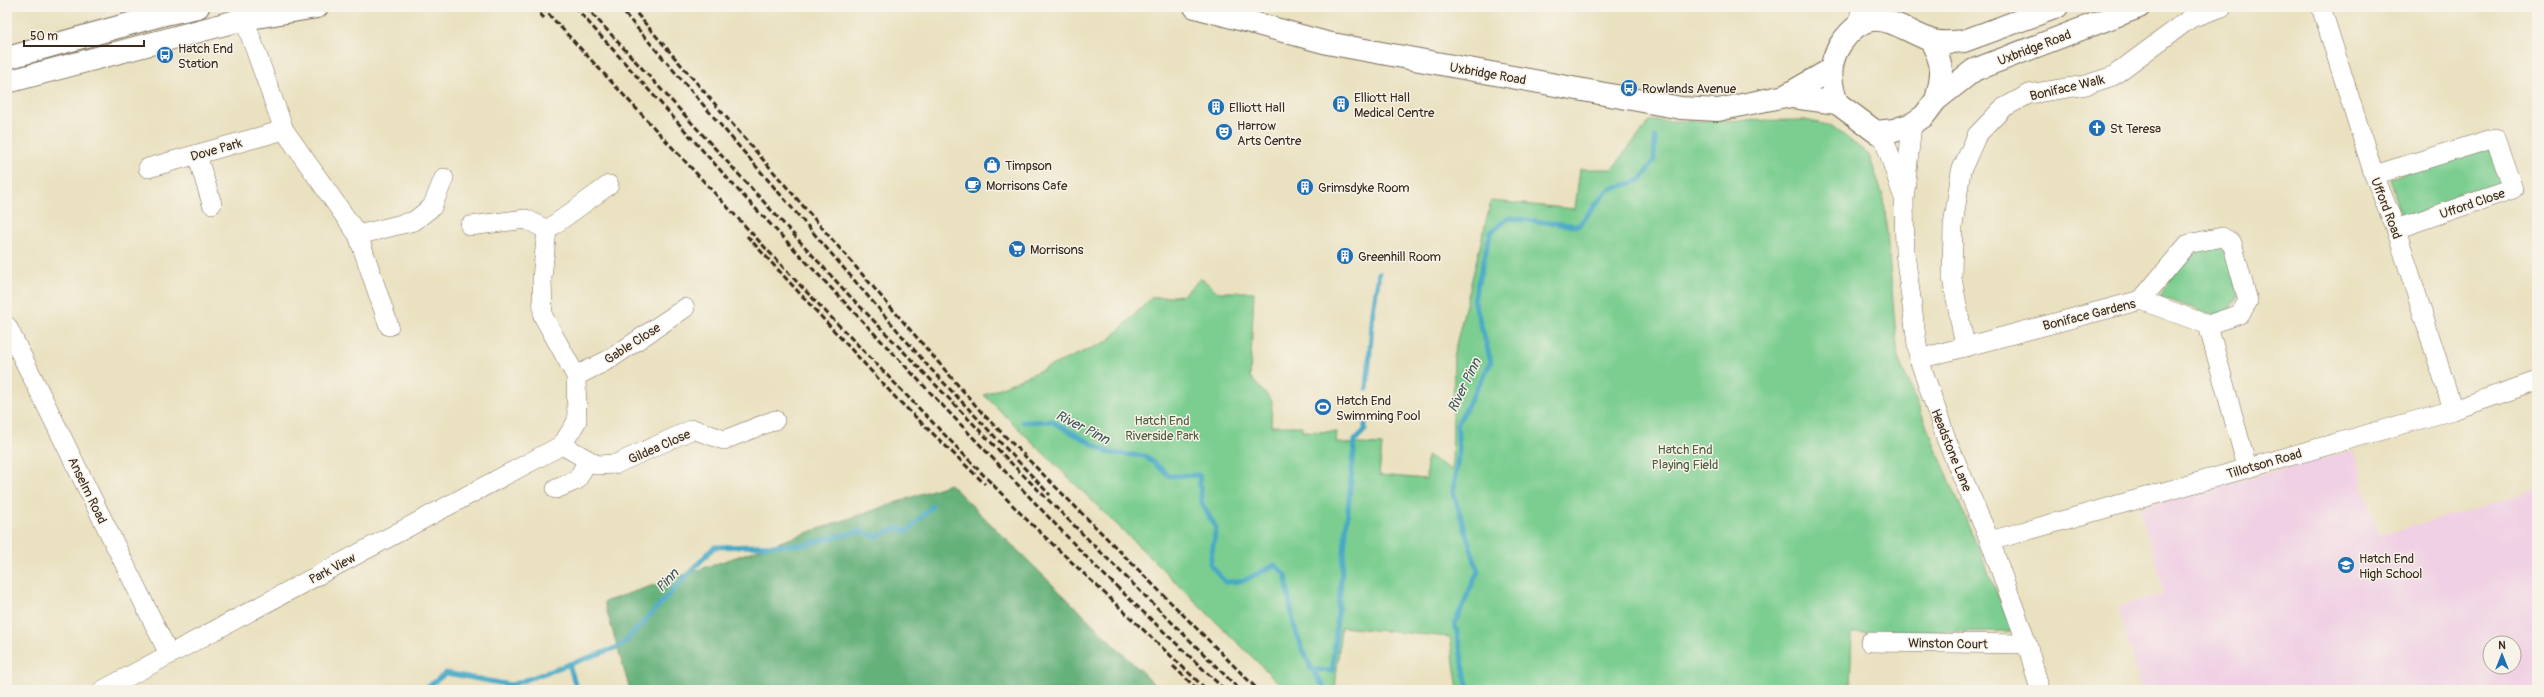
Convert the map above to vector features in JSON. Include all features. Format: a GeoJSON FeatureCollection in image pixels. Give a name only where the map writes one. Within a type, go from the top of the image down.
{"type":"FeatureCollection","features":[{"type":"Feature","properties":{"kind":"main road"},"geometry":{"type":"LineString","coordinates":[[8,56],[165,14],[198,7]]}},
{"type":"Feature","properties":{"kind":"main road"},"geometry":{"type":"LineString","coordinates":[[7,82],[242,13],[317,7]]}},
{"type":"Feature","properties":{"kind":"main road","name":"Uxbridge Road"},"geometry":{"type":"LineString","coordinates":[[1195,7],[1327,43],[1681,108],[1718,110],[1785,96],[1830,70]]}},
{"type":"Feature","properties":{"kind":"main road"},"geometry":{"type":"LineString","coordinates":[[1837,103],[1832,89],[1830,70],[1840,45],[1860,17],[1874,20],[1888,14],[1931,41],[1964,41],[2057,7]]}},
{"type":"Feature","properties":{"kind":"main road","name":"Uxbridge Road"},"geometry":{"type":"LineString","coordinates":[[1785,96],[1837,103],[1876,132],[1894,130],[1912,124],[1924,116],[1936,100],[1974,70],[2139,7]]}},
{"type":"Feature","properties":{"kind":"main road","name":"Uxbridge Road"},"geometry":{"type":"LineString","coordinates":[[1931,41],[1939,56],[1943,75],[1936,100]]}},
{"type":"Feature","properties":{"kind":"street","name":"Boniface Walk"},"geometry":{"type":"LineString","coordinates":[[1965,347],[1952,278],[1953,226],[1961,171],[1977,135],[2003,108],[2029,94],[2086,85],[2113,76],[2191,18],[2222,7]]}},
{"type":"Feature","properties":{"kind":"street","name":"Ufford Road"},"geometry":{"type":"LineString","coordinates":[[2321,7],[2374,175],[2396,229],[2453,410]]}},
{"type":"Feature","properties":{"kind":"street"},"geometry":{"type":"LineString","coordinates":[[242,13],[284,130],[358,235],[389,326]]}},
{"type":"Feature","properties":{"kind":"street","name":"Headstone Lane"},"geometry":{"type":"LineString","coordinates":[[1912,124],[1904,200],[1905,253],[1919,360],[1947,441],[1990,541],[2027,644],[2040,690]]}},
{"type":"Feature","properties":{"kind":"street","name":"Dove Park"},"geometry":{"type":"LineString","coordinates":[[148,168],[284,130]]}},
{"type":"Feature","properties":{"kind":"street","name":"Headstone Lane"},"geometry":{"type":"LineString","coordinates":[[1876,132],[1885,141],[1904,200]]}},
{"type":"Feature","properties":{"kind":"street","name":"Ufford Close"},"geometry":{"type":"LineString","coordinates":[[2374,175],[2495,138],[2513,189],[2396,229]]}},
{"type":"Feature","properties":{"kind":"street"},"geometry":{"type":"LineString","coordinates":[[197,155],[212,204]]}},
{"type":"Feature","properties":{"kind":"street"},"geometry":{"type":"LineString","coordinates":[[358,235],[414,221],[432,207],[444,178]]}},
{"type":"Feature","properties":{"kind":"street"},"geometry":{"type":"LineString","coordinates":[[562,445],[577,421],[576,376],[543,316],[542,278],[547,230],[609,185]]}},
{"type":"Feature","properties":{"kind":"street"},"geometry":{"type":"LineString","coordinates":[[470,226],[526,219],[547,230]]}},
{"type":"Feature","properties":{"kind":"street"},"geometry":{"type":"LineString","coordinates":[[2141,300],[2188,244],[2222,237],[2232,243],[2248,301],[2240,314],[2208,325],[2247,467]]}},
{"type":"Feature","properties":{"kind":"street","name":"Boniface Gardens"},"geometry":{"type":"LineString","coordinates":[[1919,360],[2141,300],[2208,325]]}},
{"type":"Feature","properties":{"kind":"street","name":"Gable Close"},"geometry":{"type":"LineString","coordinates":[[576,376],[610,359],[685,308]]}},
{"type":"Feature","properties":{"kind":"street","name":"Anselm Road"},"geometry":{"type":"LineString","coordinates":[[7,326],[169,654]]}},
{"type":"Feature","properties":{"kind":"street","name":"Tillotson Road"},"geometry":{"type":"LineString","coordinates":[[1990,541],[2247,467],[2453,410],[2537,381]]}},
{"type":"Feature","properties":{"kind":"street","name":"Gildea Close"},"geometry":{"type":"LineString","coordinates":[[562,445],[597,466],[616,464],[693,429],[724,440],[775,420]]}},
{"type":"Feature","properties":{"kind":"street","name":"Park View"},"geometry":{"type":"LineString","coordinates":[[103,690],[562,445]]}},
{"type":"Feature","properties":{"kind":"street"},"geometry":{"type":"LineString","coordinates":[[556,489],[577,480],[588,460]]}},
{"type":"Feature","properties":{"kind":"street","name":"Winston Court"},"geometry":{"type":"LineString","coordinates":[[1870,642],[2027,644]]}},
{"type":"Feature","properties":{"kind":"shaded area","name":"Hatch End High School"},"geometry":{"type":"Polygon","coordinates":[[[2354,450],[2378,535],[2480,508],[2537,488],[2537,690],[2142,690],[2118,607],[2164,594],[2140,508],[2354,450]]]}},
{"type":"Feature","properties":{"kind":"green space","name":"Hatch End Playing Field"},"geometry":{"type":"Polygon","coordinates":[[[1805,120],[1832,126],[1869,155],[1884,199],[1898,358],[2013,631],[1852,633],[1850,690],[1458,690],[1450,637],[1341,627],[1335,690],[1286,690],[984,395],[1108,341],[1151,298],[1183,295],[1201,278],[1218,292],[1254,292],[1250,377],[1272,401],[1271,426],[1302,426],[1302,431],[1337,432],[1336,443],[1382,445],[1379,475],[1426,479],[1427,456],[1452,470],[1454,353],[1491,201],[1575,209],[1580,169],[1612,169],[1650,121],[1805,120]]]}},
{"type":"Feature","properties":{"kind":"green space"},"geometry":{"type":"Polygon","coordinates":[[[2489,147],[2503,186],[2402,218],[2390,178],[2489,147]]]}},
{"type":"Feature","properties":{"kind":"green space"},"geometry":{"type":"Polygon","coordinates":[[[2219,245],[2229,258],[2239,295],[2230,310],[2211,315],[2159,296],[2177,270],[2190,257],[2207,248],[2219,245]]]}},
{"type":"Feature","properties":{"kind":"green space"},"geometry":{"type":"Polygon","coordinates":[[[950,484],[1160,690],[630,690],[604,602],[950,484]]]}},
{"type":"Feature","properties":{"kind":"waterway","name":"River Pinn"},"geometry":{"type":"LineString","coordinates":[[1468,690],[1455,623],[1478,571],[1453,492],[1459,450],[1457,425],[1491,362],[1474,299],[1491,232],[1509,218],[1578,226],[1608,190],[1641,180],[1654,160],[1655,137]]}},
{"type":"Feature","properties":{"kind":"waterway"},"geometry":{"type":"LineString","coordinates":[[1367,389],[1373,311],[1379,273]]}},
{"type":"Feature","properties":{"kind":"waterway","name":"River Pinn"},"geometry":{"type":"LineString","coordinates":[[1023,422],[1051,421],[1109,453],[1145,456],[1170,476],[1199,475],[1202,504],[1216,528],[1210,564],[1225,582],[1243,581],[1275,565],[1286,575],[1290,607],[1297,636],[1309,663],[1326,690]]}},
{"type":"Feature","properties":{"kind":"waterway"},"geometry":{"type":"LineString","coordinates":[[1310,669],[1332,671],[1355,440],[1365,430],[1365,424]]}},
{"type":"Feature","properties":{"kind":"waterway","name":"Pinn"},"geometry":{"type":"LineString","coordinates":[[424,690],[446,673],[511,685],[621,646],[714,547],[802,545],[861,531],[876,537],[897,528],[908,531],[932,506]]}},
{"type":"Feature","properties":{"kind":"waterway"},"geometry":{"type":"LineString","coordinates":[[569,664],[577,690]]}},
{"type":"Feature","properties":{"kind":"railway"},"geometry":{"type":"LineString","coordinates":[[534,7],[544,18]]}},
{"type":"Feature","properties":{"kind":"railway"},"geometry":{"type":"LineString","coordinates":[[542,7],[797,282],[1025,518],[1207,690]]}},
{"type":"Feature","properties":{"kind":"railway"},"geometry":{"type":"LineString","coordinates":[[575,7],[737,189],[1095,566],[1225,690]]}},
{"type":"Feature","properties":{"kind":"railway"},"geometry":{"type":"LineString","coordinates":[[586,7],[846,292],[1012,464],[1240,690]]}},
{"type":"Feature","properties":{"kind":"railway"},"geometry":{"type":"LineString","coordinates":[[619,7],[928,366],[1050,495]]}},
{"type":"Feature","properties":{"kind":"railway"},"geometry":{"type":"LineString","coordinates":[[631,7],[983,414],[1258,690]]}},
{"type":"Feature","properties":{"kind":"railway"},"geometry":{"type":"LineString","coordinates":[[747,236],[896,398],[985,484]]}},
{"type":"Feature","properties":{"kind":"railway"},"geometry":{"type":"LineString","coordinates":[[1173,666],[1198,690]]}},
{"type":"Feature","properties":{"kind":"place","name":"Hatch End Station"},"geometry":{"type":"Point","coordinates":[165,55]}},
{"type":"Feature","properties":{"kind":"place","name":"Rowlands Avenue"},"geometry":{"type":"Point","coordinates":[1629,88]}},
{"type":"Feature","properties":{"kind":"place","name":"Elliott Hall Medical Centre"},"geometry":{"type":"Point","coordinates":[1341,104]}},
{"type":"Feature","properties":{"kind":"place","name":"Elliott Hall"},"geometry":{"type":"Point","coordinates":[1216,107]}},
{"type":"Feature","properties":{"kind":"place","name":"St Teresa"},"geometry":{"type":"Point","coordinates":[2097,128]}},
{"type":"Feature","properties":{"kind":"place","name":"Harrow Arts Centre"},"geometry":{"type":"Point","coordinates":[1224,132]}},
{"type":"Feature","properties":{"kind":"place","name":"Timpson"},"geometry":{"type":"Point","coordinates":[992,165]}},
{"type":"Feature","properties":{"kind":"place","name":"Morrisons Cafe"},"geometry":{"type":"Point","coordinates":[973,185]}},
{"type":"Feature","properties":{"kind":"place","name":"Grimsdyke Room"},"geometry":{"type":"Point","coordinates":[1305,187]}},
{"type":"Feature","properties":{"kind":"place","name":"Morrisons"},"geometry":{"type":"Point","coordinates":[1017,249]}},
{"type":"Feature","properties":{"kind":"place","name":"Greenhill Room"},"geometry":{"type":"Point","coordinates":[1345,256]}},
{"type":"Feature","properties":{"kind":"place","name":"Hatch End Swimming Pool"},"geometry":{"type":"Point","coordinates":[1323,407]}},
{"type":"Feature","properties":{"kind":"place","name":"Hatch End High School"},"geometry":{"type":"Point","coordinates":[2346,565]}},
{"type":"Feature","properties":{"kind":"park label","name":"Hatch End Riverside Park"},"geometry":{"type":"Point","coordinates":[1162,428]}}]}
